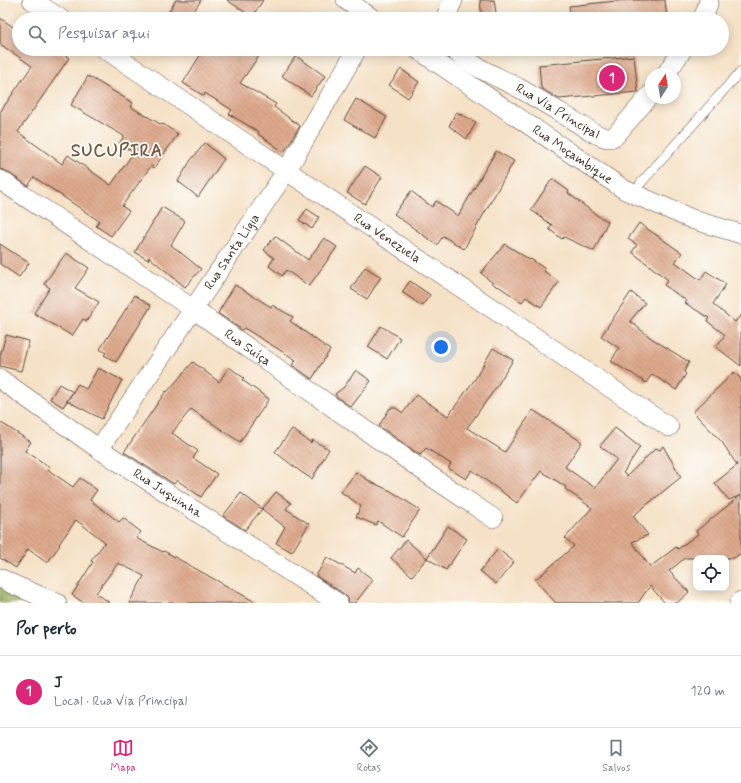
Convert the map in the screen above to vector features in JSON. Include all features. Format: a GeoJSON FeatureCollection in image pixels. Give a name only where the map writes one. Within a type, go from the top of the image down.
{"type":"FeatureCollection","features":[{"type":"Feature","properties":{"kind":"street"},"geometry":{"type":"LineString","coordinates":[[32,0],[50,12]]}},
{"type":"Feature","properties":{"kind":"street"},"geometry":{"type":"LineString","coordinates":[[346,0],[363,12]]}},
{"type":"Feature","properties":{"kind":"street"},"geometry":{"type":"LineString","coordinates":[[448,12],[453,0]]}},
{"type":"Feature","properties":{"kind":"street"},"geometry":{"type":"LineString","coordinates":[[706,12],[709,0]]}},
{"type":"Feature","properties":{"kind":"street","name":"Rua Venezuela"},"geometry":{"type":"LineString","coordinates":[[116,56],[670,427]]}},
{"type":"Feature","properties":{"kind":"street","name":"Rua Santa Lígia"},"geometry":{"type":"LineString","coordinates":[[99,449],[287,170],[353,56]]}},
{"type":"Feature","properties":{"kind":"street","name":"Rua Moçambique"},"geometry":{"type":"LineString","coordinates":[[428,56],[632,187],[694,220],[741,234]]}},
{"type":"Feature","properties":{"kind":"street","name":"Rua Via Principal"},"geometry":{"type":"LineString","coordinates":[[461,56],[596,134],[606,138],[615,136],[645,101]]}},
{"type":"Feature","properties":{"kind":"street"},"geometry":{"type":"LineString","coordinates":[[670,68],[678,56]]}},
{"type":"Feature","properties":{"kind":"street","name":"Rua Suíça"},"geometry":{"type":"LineString","coordinates":[[0,180],[193,309],[432,477],[493,518]]}},
{"type":"Feature","properties":{"kind":"street","name":"Rua Juquinha"},"geometry":{"type":"LineString","coordinates":[[0,379],[99,449],[338,603]]}},
{"type":"Feature","properties":{"kind":"street"},"geometry":{"type":"LineString","coordinates":[[0,578],[14,586],[56,603]]}},
{"type":"Feature","properties":{"kind":"lane"},"geometry":{"type":"LineString","coordinates":[[632,187],[741,71]]}},
{"type":"Feature","properties":{"kind":"green space"},"geometry":{"type":"Polygon","coordinates":[[[0,581],[46,603],[0,603],[0,581]]]}},
{"type":"Feature","properties":{"kind":"building"},"geometry":{"type":"Polygon","coordinates":[[[176,0],[201,0],[193,12],[168,12],[176,0]]]}},
{"type":"Feature","properties":{"kind":"building"},"geometry":{"type":"Polygon","coordinates":[[[227,0],[263,0],[255,12],[245,12],[227,0]]]}},
{"type":"Feature","properties":{"kind":"building"},"geometry":{"type":"Polygon","coordinates":[[[480,0],[494,0],[496,12],[481,12],[480,0]]]}},
{"type":"Feature","properties":{"kind":"building"},"geometry":{"type":"Polygon","coordinates":[[[626,0],[665,0],[666,12],[570,12],[569,6],[626,0]]]}},
{"type":"Feature","properties":{"kind":"building"},"geometry":{"type":"Polygon","coordinates":[[[0,18],[12,26],[12,52],[0,44],[0,18]]]}},
{"type":"Feature","properties":{"kind":"building"},"geometry":{"type":"Polygon","coordinates":[[[17,56],[66,56],[69,58],[18,132],[62,164],[68,155],[111,185],[134,152],[119,144],[124,136],[71,105],[88,76],[133,103],[131,107],[178,134],[154,168],[151,166],[122,206],[129,211],[111,236],[96,226],[99,221],[34,177],[28,186],[6,171],[0,169],[0,112],[32,66],[17,56]]]}},
{"type":"Feature","properties":{"kind":"building"},"geometry":{"type":"Polygon","coordinates":[[[200,56],[259,56],[240,83],[276,104],[274,107],[300,126],[284,152],[258,134],[259,132],[229,114],[232,110],[205,93],[204,96],[183,83],[200,56]]]}},
{"type":"Feature","properties":{"kind":"building"},"geometry":{"type":"Polygon","coordinates":[[[296,56],[325,76],[311,96],[282,76],[296,56]]]}},
{"type":"Feature","properties":{"kind":"building"},"geometry":{"type":"Polygon","coordinates":[[[634,56],[638,92],[559,99],[541,88],[539,65],[634,56]]]}},
{"type":"Feature","properties":{"kind":"building"},"geometry":{"type":"Polygon","coordinates":[[[401,69],[419,82],[408,98],[389,85],[401,69]]]}},
{"type":"Feature","properties":{"kind":"building"},"geometry":{"type":"Polygon","coordinates":[[[356,99],[387,117],[375,138],[344,120],[356,99]]]}},
{"type":"Feature","properties":{"kind":"building"},"geometry":{"type":"Polygon","coordinates":[[[456,112],[476,122],[467,139],[449,126],[456,112]]]}},
{"type":"Feature","properties":{"kind":"building"},"geometry":{"type":"Polygon","coordinates":[[[205,143],[224,159],[198,197],[178,181],[191,160],[205,143]]]}},
{"type":"Feature","properties":{"kind":"building"},"geometry":{"type":"Polygon","coordinates":[[[496,151],[514,161],[464,249],[443,236],[437,245],[394,214],[411,191],[432,207],[436,201],[458,216],[496,151]]]}},
{"type":"Feature","properties":{"kind":"building"},"geometry":{"type":"Polygon","coordinates":[[[365,166],[382,177],[365,204],[347,193],[365,166]]]}},
{"type":"Feature","properties":{"kind":"building"},"geometry":{"type":"Polygon","coordinates":[[[552,179],[569,191],[568,193],[598,216],[608,221],[594,251],[564,237],[562,239],[549,229],[552,225],[531,210],[552,179]]]}},
{"type":"Feature","properties":{"kind":"building"},"geometry":{"type":"Polygon","coordinates":[[[162,207],[185,221],[171,245],[201,269],[185,287],[149,257],[148,260],[135,252],[162,207]]]}},
{"type":"Feature","properties":{"kind":"building"},"geometry":{"type":"Polygon","coordinates":[[[307,209],[319,217],[312,229],[299,220],[307,209]]]}},
{"type":"Feature","properties":{"kind":"building"},"geometry":{"type":"Polygon","coordinates":[[[639,223],[682,253],[675,262],[700,280],[706,271],[726,284],[713,304],[735,322],[741,315],[741,366],[716,347],[725,335],[707,321],[709,318],[685,303],[687,301],[664,285],[668,280],[632,252],[637,245],[628,239],[639,223]]]}},
{"type":"Feature","properties":{"kind":"building"},"geometry":{"type":"Polygon","coordinates":[[[275,236],[308,260],[324,238],[337,247],[309,286],[286,270],[282,276],[269,266],[274,258],[264,250],[275,236]]]}},
{"type":"Feature","properties":{"kind":"building"},"geometry":{"type":"Polygon","coordinates":[[[0,244],[29,263],[19,277],[0,264],[0,244]]]}},
{"type":"Feature","properties":{"kind":"building"},"geometry":{"type":"Polygon","coordinates":[[[505,244],[530,260],[531,259],[559,282],[541,307],[526,297],[522,302],[498,286],[497,287],[481,273],[505,244]]]}},
{"type":"Feature","properties":{"kind":"building"},"geometry":{"type":"Polygon","coordinates":[[[66,253],[89,268],[75,288],[99,302],[87,321],[83,319],[72,336],[34,313],[50,288],[44,284],[66,253]]]}},
{"type":"Feature","properties":{"kind":"building"},"geometry":{"type":"Polygon","coordinates":[[[365,267],[381,277],[367,299],[351,289],[365,267]]]}},
{"type":"Feature","properties":{"kind":"building"},"geometry":{"type":"Polygon","coordinates":[[[410,281],[430,295],[422,306],[402,292],[410,281]]]}},
{"type":"Feature","properties":{"kind":"building"},"geometry":{"type":"Polygon","coordinates":[[[235,285],[271,307],[272,305],[293,317],[290,321],[330,350],[312,379],[292,365],[296,360],[244,328],[242,330],[218,313],[235,285]]]}},
{"type":"Feature","properties":{"kind":"building"},"geometry":{"type":"Polygon","coordinates":[[[631,292],[645,303],[630,321],[651,338],[689,362],[684,372],[686,374],[676,390],[652,374],[646,383],[611,361],[619,348],[601,336],[631,292]]]}},
{"type":"Feature","properties":{"kind":"building"},"geometry":{"type":"Polygon","coordinates":[[[135,295],[151,306],[116,362],[104,355],[106,353],[100,349],[135,295]]]}},
{"type":"Feature","properties":{"kind":"building"},"geometry":{"type":"Polygon","coordinates":[[[381,326],[400,338],[387,359],[368,347],[381,326]]]}},
{"type":"Feature","properties":{"kind":"building"},"geometry":{"type":"Polygon","coordinates":[[[6,335],[29,341],[21,371],[0,366],[0,356],[6,335]]]}},
{"type":"Feature","properties":{"kind":"building"},"geometry":{"type":"Polygon","coordinates":[[[493,348],[513,360],[497,386],[467,428],[505,452],[533,410],[582,442],[565,467],[595,488],[617,459],[600,446],[615,428],[640,447],[623,473],[627,476],[656,448],[660,450],[663,446],[681,477],[633,516],[648,535],[632,542],[650,567],[676,547],[678,549],[698,534],[696,531],[741,495],[741,553],[734,558],[729,558],[729,555],[693,555],[693,558],[685,558],[669,571],[689,592],[677,603],[665,603],[650,586],[638,603],[556,603],[535,580],[574,546],[565,538],[592,508],[565,489],[566,487],[541,471],[517,503],[472,470],[466,479],[448,468],[451,464],[426,448],[420,455],[379,426],[390,408],[396,408],[403,413],[416,395],[448,416],[475,379],[493,348]]]}},
{"type":"Feature","properties":{"kind":"building"},"geometry":{"type":"Polygon","coordinates":[[[193,362],[219,382],[229,367],[244,378],[242,380],[269,399],[240,442],[191,409],[172,433],[198,451],[193,458],[217,474],[201,497],[177,480],[174,484],[124,452],[166,391],[167,392],[193,362]]]}},
{"type":"Feature","properties":{"kind":"building"},"geometry":{"type":"Polygon","coordinates":[[[98,368],[122,380],[102,419],[67,401],[78,384],[86,389],[98,368]]]}},
{"type":"Feature","properties":{"kind":"building"},"geometry":{"type":"Polygon","coordinates":[[[356,370],[371,381],[351,407],[338,398],[335,394],[344,387],[356,370]]]}},
{"type":"Feature","properties":{"kind":"building"},"geometry":{"type":"Polygon","coordinates":[[[734,372],[741,379],[741,495],[729,500],[715,483],[737,465],[722,442],[693,412],[734,372]]]}},
{"type":"Feature","properties":{"kind":"building"},"geometry":{"type":"Polygon","coordinates":[[[59,384],[73,392],[63,407],[50,399],[59,384]]]}},
{"type":"Feature","properties":{"kind":"building"},"geometry":{"type":"Polygon","coordinates":[[[0,422],[31,442],[25,451],[50,467],[48,470],[73,487],[80,478],[97,490],[90,500],[119,522],[123,518],[141,532],[136,538],[163,552],[164,551],[257,603],[129,603],[144,576],[118,563],[96,593],[110,603],[84,603],[72,595],[93,562],[91,561],[105,542],[76,520],[47,563],[28,549],[16,568],[0,558],[0,422]]]}},
{"type":"Feature","properties":{"kind":"building"},"geometry":{"type":"Polygon","coordinates":[[[292,429],[311,443],[312,440],[329,449],[312,479],[275,452],[292,429]]]}},
{"type":"Feature","properties":{"kind":"building"},"geometry":{"type":"Polygon","coordinates":[[[356,472],[371,482],[391,491],[420,510],[402,537],[378,521],[376,525],[356,517],[361,506],[341,492],[356,472]]]}},
{"type":"Feature","properties":{"kind":"building"},"geometry":{"type":"Polygon","coordinates":[[[276,492],[291,503],[286,509],[309,524],[292,552],[276,543],[285,527],[262,509],[276,492]]]}},
{"type":"Feature","properties":{"kind":"building"},"geometry":{"type":"Polygon","coordinates":[[[241,493],[262,509],[245,530],[223,516],[241,493]]]}},
{"type":"Feature","properties":{"kind":"building"},"geometry":{"type":"Polygon","coordinates":[[[448,526],[467,539],[446,570],[427,558],[448,526]]]}},
{"type":"Feature","properties":{"kind":"building"},"geometry":{"type":"Polygon","coordinates":[[[406,540],[427,558],[412,576],[391,558],[406,540]]]}},
{"type":"Feature","properties":{"kind":"building"},"geometry":{"type":"Polygon","coordinates":[[[498,549],[514,562],[496,584],[480,571],[498,549]]]}},
{"type":"Feature","properties":{"kind":"building"},"geometry":{"type":"Polygon","coordinates":[[[327,557],[355,573],[358,568],[373,580],[355,603],[349,603],[348,598],[344,594],[316,576],[327,557]]]}},
{"type":"Feature","properties":{"kind":"place","name":"J"},"geometry":{"type":"Point","coordinates":[612,78]}},
{"type":"Feature","properties":{"kind":"district","name":"SUCUPIRA"},"geometry":{"type":"Point","coordinates":[117,151]}}]}
